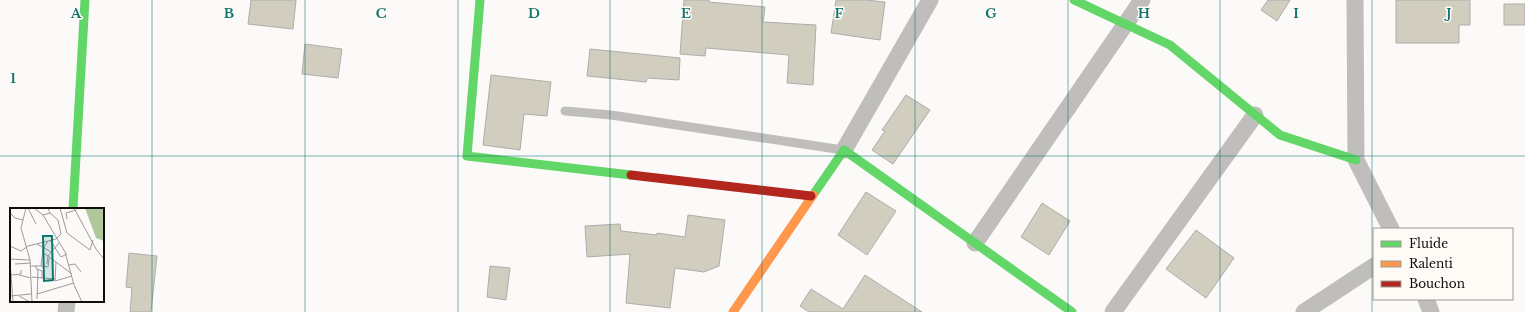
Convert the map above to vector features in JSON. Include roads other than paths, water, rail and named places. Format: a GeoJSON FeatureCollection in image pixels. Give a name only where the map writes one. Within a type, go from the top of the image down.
{"type":"FeatureCollection","features":[{"type":"Feature","properties":{"kind":"street"},"geometry":{"type":"LineString","coordinates":[[73,208],[85,0]]}},
{"type":"Feature","properties":{"kind":"street"},"geometry":{"type":"LineString","coordinates":[[480,0],[467,156],[812,196]]}},
{"type":"Feature","properties":{"kind":"street"},"geometry":{"type":"LineString","coordinates":[[733,312],[844,150],[930,0]]}},
{"type":"Feature","properties":{"kind":"street"},"geometry":{"type":"LineString","coordinates":[[1074,0],[1170,45],[1280,135],[1356,160]]}},
{"type":"Feature","properties":{"kind":"street"},"geometry":{"type":"LineString","coordinates":[[975,244],[1142,0]]}},
{"type":"Feature","properties":{"kind":"street"},"geometry":{"type":"LineString","coordinates":[[1355,0],[1356,160],[1390,228]]}},
{"type":"Feature","properties":{"kind":"street"},"geometry":{"type":"LineString","coordinates":[[1113,312],[1255,115]]}},
{"type":"Feature","properties":{"kind":"street"},"geometry":{"type":"LineString","coordinates":[[844,150],[1072,312]]}},
{"type":"Feature","properties":{"kind":"street"},"geometry":{"type":"LineString","coordinates":[[1304,312],[1373,267]]}},
{"type":"Feature","properties":{"kind":"street"},"geometry":{"type":"LineString","coordinates":[[1426,300],[1431,312]]}},
{"type":"Feature","properties":{"kind":"street"},"geometry":{"type":"LineString","coordinates":[[66,312],[67,302]]}},
{"type":"Feature","properties":{"kind":"lane"},"geometry":{"type":"LineString","coordinates":[[565,111],[611,115],[844,150]]}}]}
